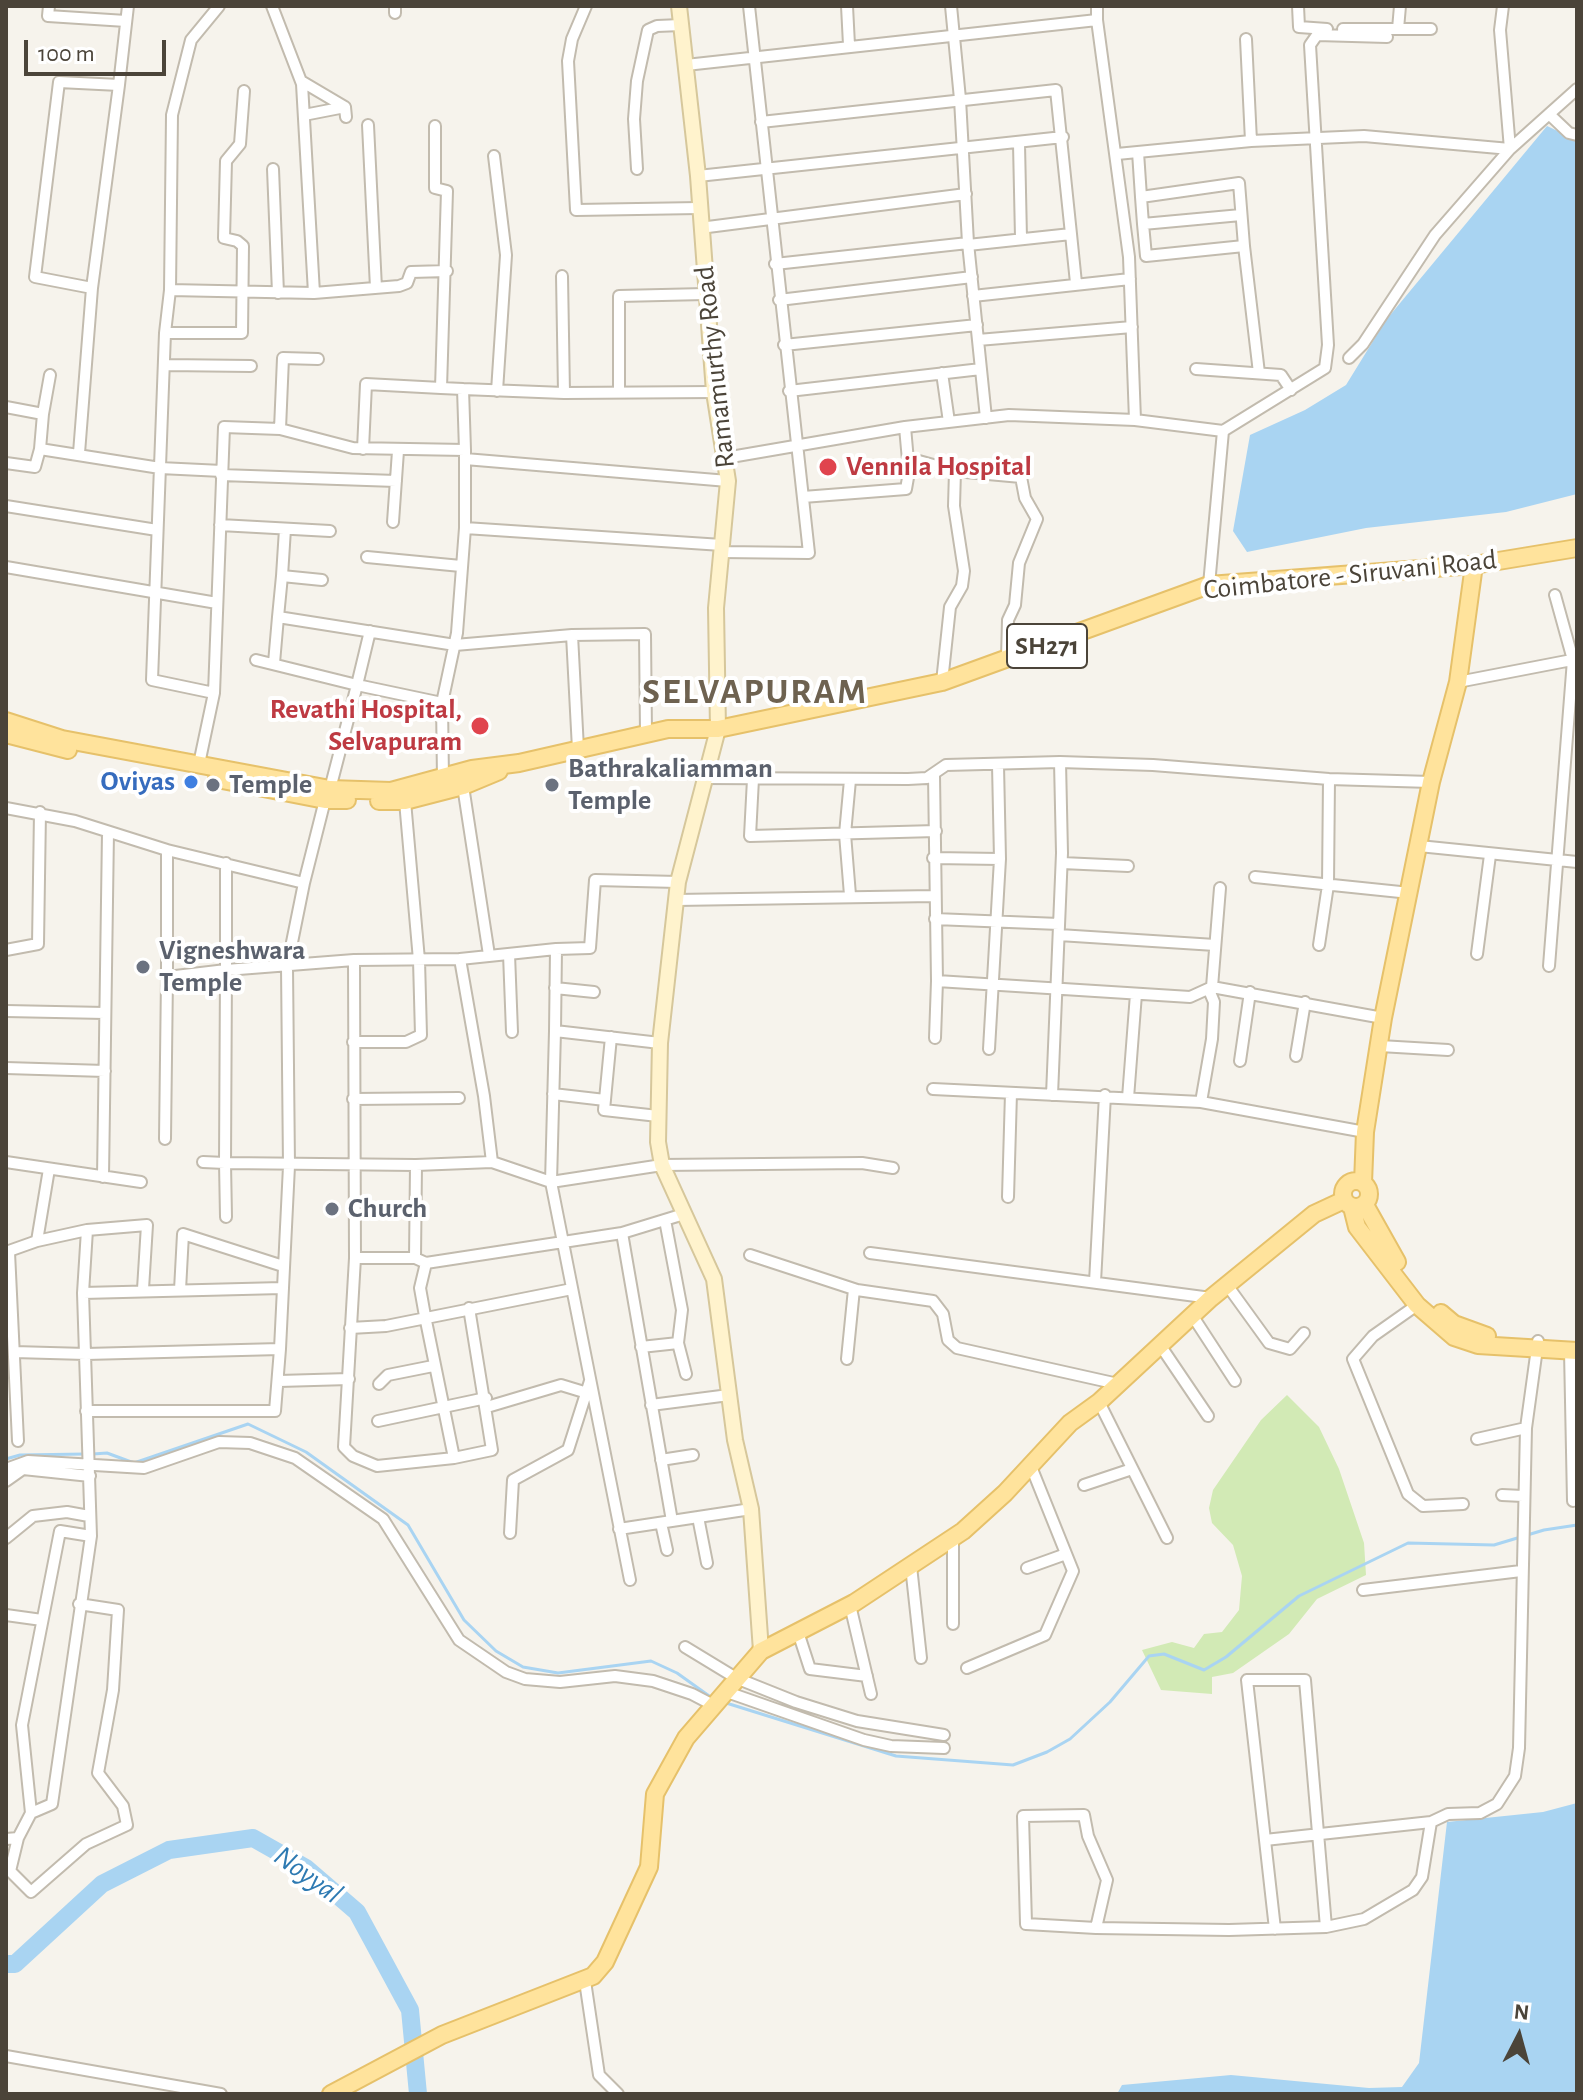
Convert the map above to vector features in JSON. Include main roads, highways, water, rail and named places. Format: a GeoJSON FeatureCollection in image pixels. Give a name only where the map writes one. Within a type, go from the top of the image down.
{"type":"FeatureCollection","features":[{"type":"Feature","properties":{"kind":"main road","name":"Ramamurthy Road"},"geometry":{"type":"LineString","coordinates":[[679,6],[698,176],[714,392],[728,481],[716,608],[718,729]]}},
{"type":"Feature","properties":{"kind":"main road","name":"Coimbatore - Siruvani Road"},"geometry":{"type":"LineString","coordinates":[[6,721],[62,739],[199,764],[328,795],[391,791],[472,769],[519,763],[646,734],[689,728],[718,729],[942,682],[1209,585],[1474,565],[1577,548]]}},
{"type":"Feature","properties":{"kind":"main road"},"geometry":{"type":"LineString","coordinates":[[331,2094],[442,2035],[585,1981],[605,1962],[649,1867],[655,1794],[686,1738],[761,1651],[850,1605],[953,1538],[1005,1493],[1070,1423],[1099,1402],[1211,1298],[1325,1206],[1354,1204],[1369,1191],[1357,1182],[1352,1171],[1364,1141],[1383,1018],[1431,782],[1458,682],[1474,565]]}},
{"type":"Feature","properties":{"kind":"main road"},"geometry":{"type":"LineString","coordinates":[[689,728],[711,745]]}},
{"type":"Feature","properties":{"kind":"main road"},"geometry":{"type":"LineString","coordinates":[[718,729],[711,745],[678,882],[660,1043],[658,1116],[662,1165],[714,1279],[729,1395],[751,1509],[761,1651]]}},
{"type":"Feature","properties":{"kind":"main road"},"geometry":{"type":"LineString","coordinates":[[6,734],[40,745],[328,795],[405,801],[463,786],[519,763]]}},
{"type":"Feature","properties":{"kind":"main road"},"geometry":{"type":"LineString","coordinates":[[1357,1182],[1343,1192],[1432,1306],[1454,1324],[1483,1335],[1538,1345]]}},
{"type":"Feature","properties":{"kind":"main road"},"geometry":{"type":"LineString","coordinates":[[1354,1204],[1357,1227],[1417,1305],[1454,1337],[1478,1345],[1575,1348]]}},
{"type":"Feature","properties":{"kind":"water"},"geometry":{"type":"Polygon","coordinates":[[[1547,126],[1577,140],[1577,494],[1506,512],[1366,528],[1247,552],[1233,531],[1250,435],[1305,410],[1346,385],[1386,320],[1547,126]]]}},
{"type":"Feature","properties":{"kind":"water"},"geometry":{"type":"Polygon","coordinates":[[[1577,1803],[1577,2094],[1117,2094],[1122,2085],[1231,2075],[1369,2088],[1402,2087],[1419,2063],[1447,1822],[1543,1812],[1577,1803]]]}},
{"type":"Feature","properties":{"kind":"waterway"},"geometry":{"type":"LineString","coordinates":[[93,1454],[107,1453],[134,1463],[248,1424],[306,1452],[408,1525],[464,1620],[496,1651],[523,1667],[558,1673],[651,1661],[677,1673],[712,1698]]}},
{"type":"Feature","properties":{"kind":"waterway"},"geometry":{"type":"LineString","coordinates":[[6,1459],[20,1455],[85,1454]]}},
{"type":"Feature","properties":{"kind":"waterway"},"geometry":{"type":"LineString","coordinates":[[723,1702],[896,1756],[1013,1765],[1070,1739],[1110,1702],[1149,1656],[1164,1654],[1204,1670],[1226,1657],[1299,1596],[1408,1543],[1494,1545],[1544,1530],[1577,1525]]}},
{"type":"Feature","properties":{"kind":"waterway","name":"Noyyal"},"geometry":{"type":"LineString","coordinates":[[6,1964],[15,1964],[102,1884],[169,1850],[253,1838],[306,1868],[357,1912],[410,2010],[418,2094]]}},
{"type":"Feature","properties":{"kind":"place","name":"Vennila Hospital"},"geometry":{"type":"Point","coordinates":[828,467]}},
{"type":"Feature","properties":{"kind":"place","name":"Revathi Hospital, Selvapuram"},"geometry":{"type":"Point","coordinates":[480,726]}},
{"type":"Feature","properties":{"kind":"place","name":"Oviyas"},"geometry":{"type":"Point","coordinates":[191,782]}},
{"type":"Feature","properties":{"kind":"place","name":"Temple"},"geometry":{"type":"Point","coordinates":[213,785]}},
{"type":"Feature","properties":{"kind":"place","name":"Bathrakaliamman Temple"},"geometry":{"type":"Point","coordinates":[552,785]}},
{"type":"Feature","properties":{"kind":"place","name":"Vigneshwara Temple"},"geometry":{"type":"Point","coordinates":[143,967]}},
{"type":"Feature","properties":{"kind":"place","name":"Church"},"geometry":{"type":"Point","coordinates":[332,1209]}},
{"type":"Feature","properties":{"kind":"district","name":"SELVAPURAM"},"geometry":{"type":"Point","coordinates":[755,692]}}]}
